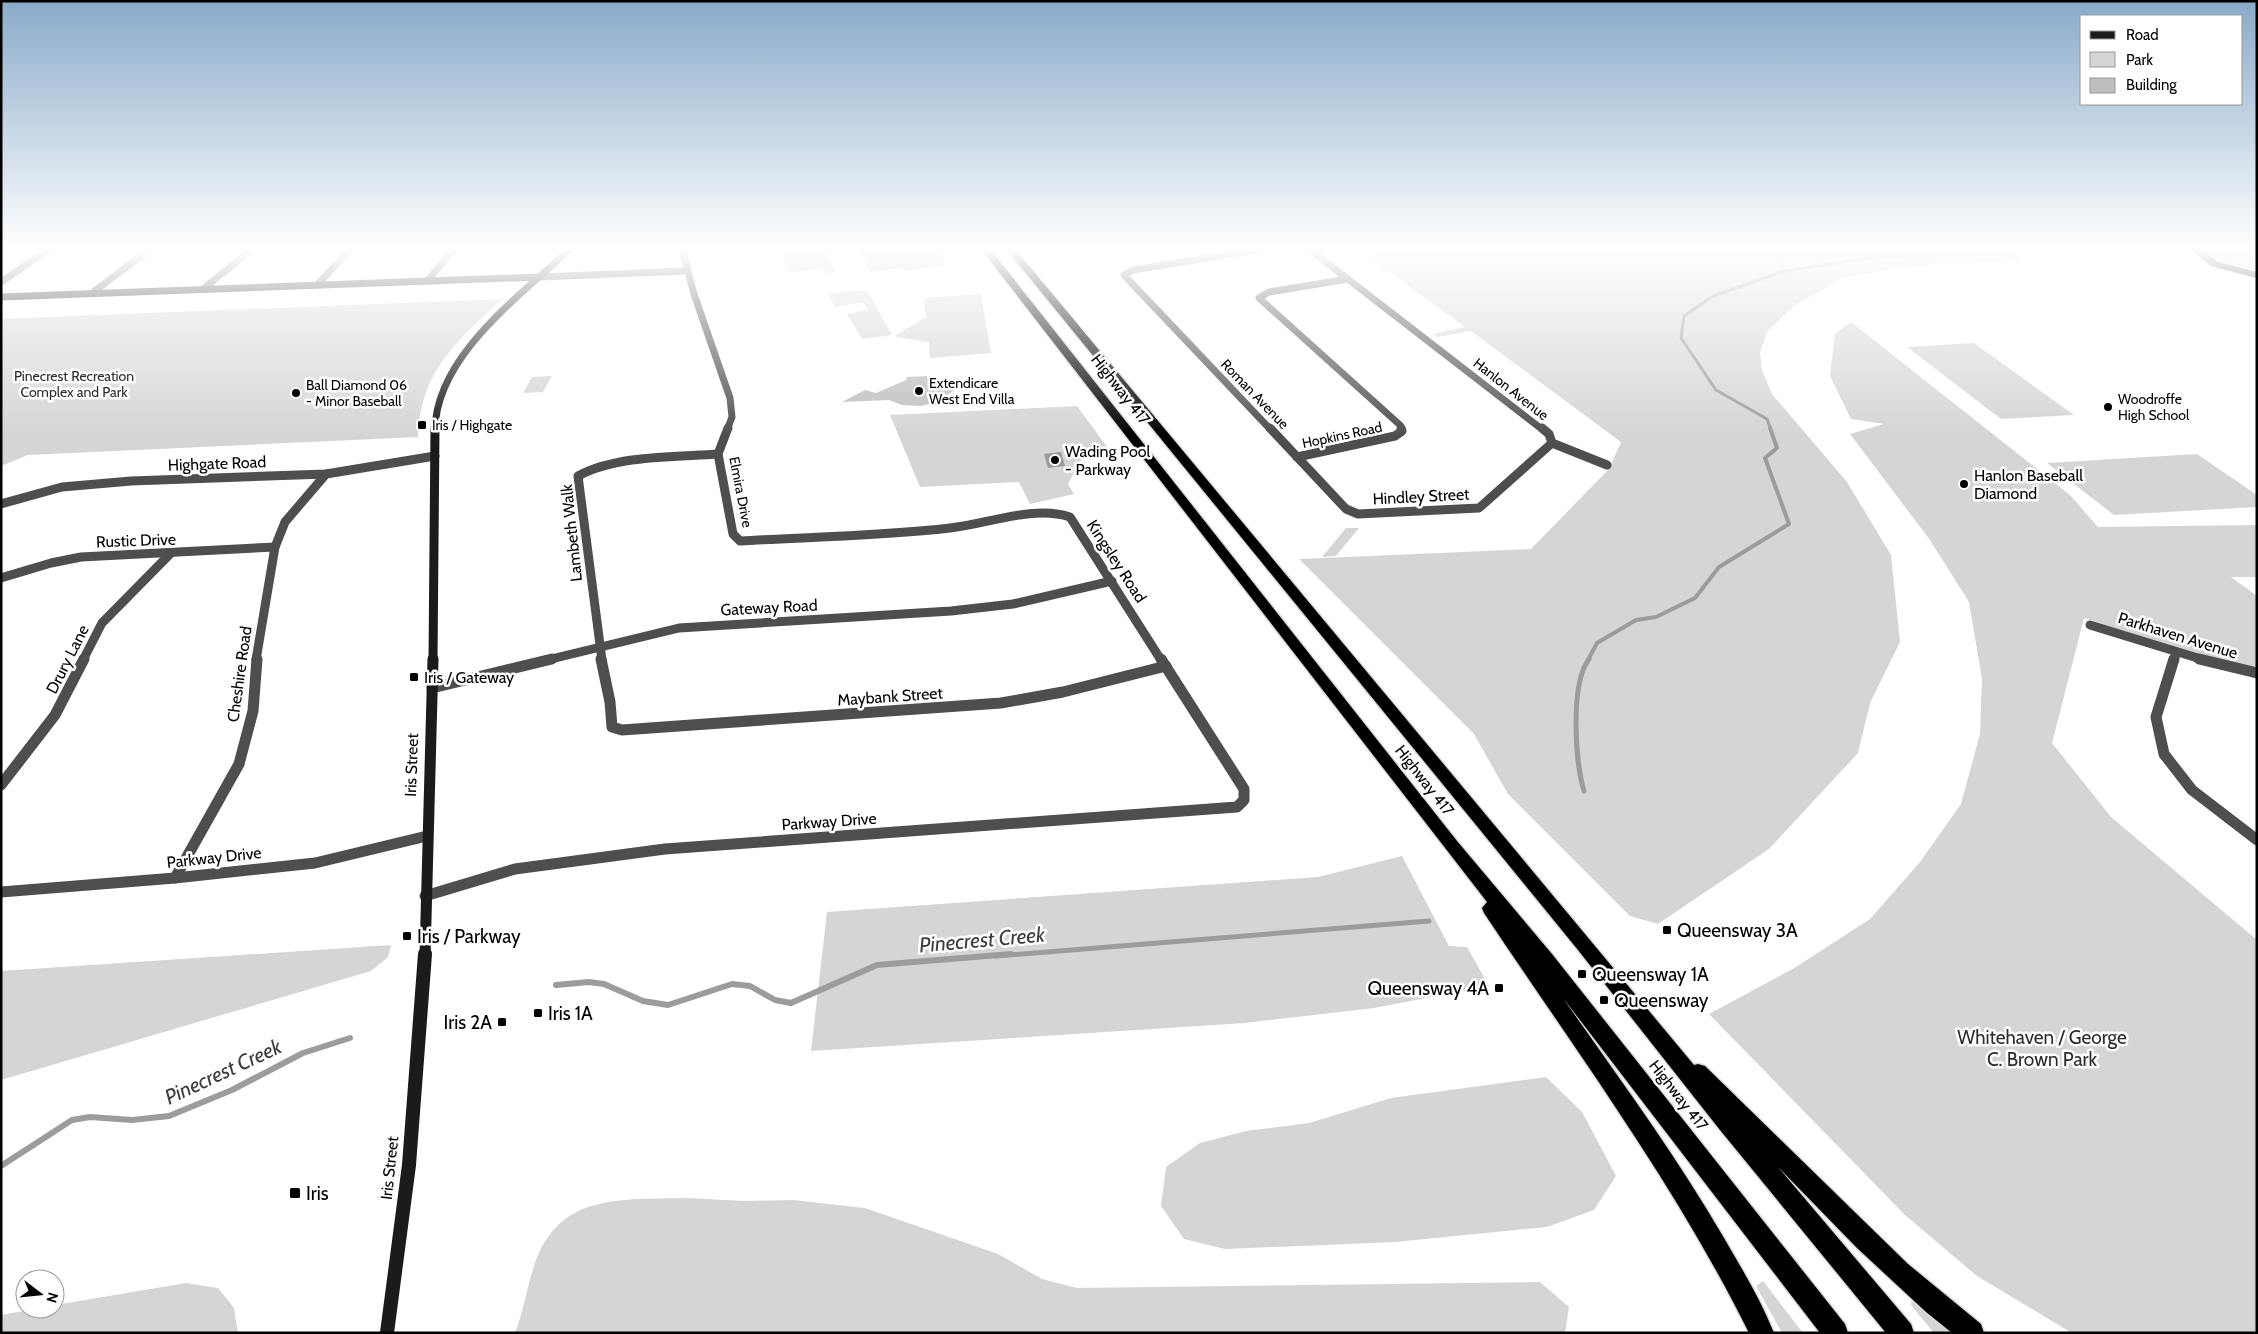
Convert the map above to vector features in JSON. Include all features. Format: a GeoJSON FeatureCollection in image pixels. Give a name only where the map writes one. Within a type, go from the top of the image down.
{"type":"FeatureCollection","features":[{"type":"Feature","properties":{"kind":"highway","name":"Highway 417"},"geometry":{"type":"LineString","coordinates":[[1033,311],[1450,846],[1536,962],[1625,1061],[1836,1333]]}},
{"type":"Feature","properties":{"kind":"highway"},"geometry":{"type":"LineString","coordinates":[[1061,311],[1668,1045],[1728,1123],[1902,1333]]}},
{"type":"Feature","properties":{"kind":"highway"},"geometry":{"type":"LineString","coordinates":[[1536,962],[1600,1069],[1716,1244],[1762,1333]]}},
{"type":"Feature","properties":{"kind":"highway"},"geometry":{"type":"LineString","coordinates":[[1668,1045],[1737,1108],[1896,1269],[1972,1333]]}},
{"type":"Feature","properties":{"kind":"street","name":"Iris Street"},"geometry":{"type":"LineString","coordinates":[[387,1333],[398,1260],[416,1086],[424,976],[438,401],[450,375],[472,340],[503,311]]}},
{"type":"Feature","properties":{"kind":"street","name":"Elmira Drive"},"geometry":{"type":"LineString","coordinates":[[701,311],[727,386],[733,415],[718,454],[734,534],[738,539]]}},
{"type":"Feature","properties":{"kind":"street","name":"Roman Avenue"},"geometry":{"type":"LineString","coordinates":[[1157,311],[1346,509],[1358,514]]}},
{"type":"Feature","properties":{"kind":"street","name":"Hopkins Road"},"geometry":{"type":"LineString","coordinates":[[1274,311],[1400,425],[1402,432],[1395,436],[1297,458]]}},
{"type":"Feature","properties":{"kind":"street","name":"Hanlon Avenue"},"geometry":{"type":"LineString","coordinates":[[1391,311],[1549,434],[1552,443],[1607,465]]}},
{"type":"Feature","properties":{"kind":"street","name":"Hindley Street"},"geometry":{"type":"LineString","coordinates":[[1358,514],[1480,508],[1552,443]]}},
{"type":"Feature","properties":{"kind":"street","name":"Lambeth Walk"},"geometry":{"type":"LineString","coordinates":[[612,727],[610,702],[599,647],[578,476],[590,469],[609,466],[663,458],[718,454]]}},
{"type":"Feature","properties":{"kind":"street","name":"Highgate Road"},"geometry":{"type":"LineString","coordinates":[[1,504],[62,487],[131,481],[326,474],[436,456]]}},
{"type":"Feature","properties":{"kind":"street","name":"Cheshire Road"},"geometry":{"type":"LineString","coordinates":[[175,878],[239,764],[253,711],[256,662],[275,547],[285,522],[326,474]]}},
{"type":"Feature","properties":{"kind":"street","name":"Kingsley Road"},"geometry":{"type":"LineString","coordinates":[[738,539],[740,541],[754,541],[837,534],[908,532],[952,528],[1032,514],[1057,513],[1070,517],[1244,789],[1244,800],[1239,805]]}},
{"type":"Feature","properties":{"kind":"street","name":"Rustic Drive"},"geometry":{"type":"LineString","coordinates":[[1,578],[51,563],[81,557],[170,554],[275,547]]}},
{"type":"Feature","properties":{"kind":"street","name":"Drury Lane"},"geometry":{"type":"LineString","coordinates":[[1,785],[55,715],[102,623],[170,554]]}},
{"type":"Feature","properties":{"kind":"street","name":"Gateway Road"},"geometry":{"type":"LineString","coordinates":[[432,688],[679,628],[951,611],[996,606],[1112,581]]}},
{"type":"Feature","properties":{"kind":"street","name":"Parkhaven Avenue"},"geometry":{"type":"LineString","coordinates":[[2090,625],[2176,654],[2257,673]]}},
{"type":"Feature","properties":{"kind":"street"},"geometry":{"type":"LineString","coordinates":[[2176,654],[2156,717],[2164,754],[2192,790],[2257,840]]}},
{"type":"Feature","properties":{"kind":"street","name":"Maybank Street"},"geometry":{"type":"LineString","coordinates":[[612,727],[622,730],[1001,703],[1063,692],[1166,666]]}},
{"type":"Feature","properties":{"kind":"street","name":"Parkway Drive"},"geometry":{"type":"LineString","coordinates":[[425,896],[514,869],[665,849],[1172,813],[1239,805]]}},
{"type":"Feature","properties":{"kind":"street","name":"Parkway Drive"},"geometry":{"type":"LineString","coordinates":[[1,892],[175,878],[315,863],[427,836]]}},
{"type":"Feature","properties":{"kind":"green space","name":"Pinecrest Recreation Complex and Park"},"geometry":{"type":"Polygon","coordinates":[[[195,311],[489,311],[456,344],[434,375],[420,414],[418,437],[28,455],[1,466],[1,319],[195,311]]]}},
{"type":"Feature","properties":{"kind":"green space"},"geometry":{"type":"Polygon","coordinates":[[[879,311],[892,335],[862,339],[847,314],[879,311]]]}},
{"type":"Feature","properties":{"kind":"green space"},"geometry":{"type":"Polygon","coordinates":[[[925,311],[984,311],[991,353],[930,358],[929,342],[896,337],[896,335],[926,317],[925,311]]]}},
{"type":"Feature","properties":{"kind":"green space"},"geometry":{"type":"Polygon","coordinates":[[[1443,311],[1789,311],[1768,330],[1760,352],[1762,370],[1772,394],[1847,482],[1891,555],[1900,642],[1870,703],[1858,753],[1769,849],[1658,924],[1630,916],[1508,794],[1474,734],[1299,559],[1531,549],[1609,469],[1621,442],[1471,331],[1438,337],[1433,334],[1465,327],[1443,311]]]}},
{"type":"Feature","properties":{"kind":"green space","name":"Whitehaven / George C. Brown Park"},"geometry":{"type":"Polygon","coordinates":[[[1851,322],[2070,495],[2098,527],[2257,525],[2257,577],[2231,577],[2257,596],[2257,667],[2204,657],[2084,618],[2052,743],[2111,817],[2257,940],[2257,1333],[2072,1333],[1977,1276],[1905,1215],[1709,1014],[1796,967],[1870,919],[1920,862],[1961,804],[1980,734],[1982,679],[1969,602],[1930,540],[1850,434],[1884,424],[1851,419],[1830,376],[1835,334],[1851,322]]]}},
{"type":"Feature","properties":{"kind":"green space"},"geometry":{"type":"Polygon","coordinates":[[[1974,343],[2074,415],[2001,419],[1907,347],[1974,343]]]}},
{"type":"Feature","properties":{"kind":"green space"},"geometry":{"type":"Polygon","coordinates":[[[552,376],[543,392],[523,393],[532,377],[552,376]]]}},
{"type":"Feature","properties":{"kind":"green space"},"geometry":{"type":"Polygon","coordinates":[[[1077,406],[1107,447],[1088,447],[1068,484],[1074,494],[1030,504],[1019,482],[920,487],[890,415],[1077,406]]]}},
{"type":"Feature","properties":{"kind":"green space"},"geometry":{"type":"Polygon","coordinates":[[[2197,454],[2257,495],[2257,507],[2114,515],[2047,463],[2197,454]]]}},
{"type":"Feature","properties":{"kind":"green space"},"geometry":{"type":"Polygon","coordinates":[[[1346,528],[1359,528],[1336,556],[1322,557],[1346,528]]]}},
{"type":"Feature","properties":{"kind":"green space"},"geometry":{"type":"Polygon","coordinates":[[[1402,856],[1449,946],[1467,947],[1489,986],[1374,1008],[1245,1023],[811,1051],[827,912],[1318,877],[1402,856]]]}},
{"type":"Feature","properties":{"kind":"green space"},"geometry":{"type":"Polygon","coordinates":[[[391,945],[388,957],[371,971],[1,1080],[1,971],[391,945]]]}},
{"type":"Feature","properties":{"kind":"green space"},"geometry":{"type":"Polygon","coordinates":[[[1546,1077],[1582,1112],[1616,1176],[1594,1210],[1547,1227],[1395,1242],[1225,1249],[1184,1239],[1161,1206],[1166,1167],[1200,1143],[1246,1131],[1309,1123],[1391,1098],[1546,1077]]]}},
{"type":"Feature","properties":{"kind":"green space"},"geometry":{"type":"Polygon","coordinates":[[[685,1198],[745,1201],[793,1200],[865,1208],[998,1254],[1042,1279],[1077,1288],[1540,1282],[1569,1307],[1565,1333],[515,1333],[535,1263],[546,1240],[560,1223],[577,1212],[596,1205],[639,1199],[685,1198]]]}},
{"type":"Feature","properties":{"kind":"green space"},"geometry":{"type":"Polygon","coordinates":[[[1763,1281],[1803,1333],[1782,1333],[1756,1286],[1763,1281]]]}},
{"type":"Feature","properties":{"kind":"green space"},"geometry":{"type":"Polygon","coordinates":[[[186,1283],[218,1288],[234,1308],[238,1333],[1,1333],[1,1315],[15,1313],[15,1319],[65,1319],[65,1303],[186,1283]]]}},
{"type":"Feature","properties":{"kind":"green space"},"geometry":{"type":"Polygon","coordinates":[[[1912,1296],[1954,1333],[1934,1333],[1911,1305],[1912,1296]]]}},
{"type":"Feature","properties":{"kind":"shaded area","name":"Wading Pool - Parkway"},"geometry":{"type":"Polygon","coordinates":[[[1061,452],[1065,466],[1048,468],[1044,454],[1061,452]]]}},
{"type":"Feature","properties":{"kind":"building","name":"Extendicare West End Villa"},"geometry":{"type":"Polygon","coordinates":[[[927,376],[927,378],[955,390],[942,398],[932,394],[932,403],[921,406],[902,405],[889,400],[842,402],[865,390],[876,393],[906,380],[907,377],[927,376]]]}},
{"type":"Feature","properties":{"kind":"waterway","name":"Pinecrest Creek"},"geometry":{"type":"LineString","coordinates":[[1691,311],[1684,316],[1681,338],[1716,390],[1767,419],[1771,430]]}},
{"type":"Feature","properties":{"kind":"waterway","name":"Pinecrest Creek"},"geometry":{"type":"LineString","coordinates":[[1588,660],[1597,643],[1636,620],[1656,617],[1695,598],[1719,567],[1789,524],[1765,458],[1777,448],[1770,428]]}},
{"type":"Feature","properties":{"kind":"waterway","name":"Pinecrest Creek"},"geometry":{"type":"LineString","coordinates":[[1584,791],[1578,761],[1576,723],[1579,686],[1589,659]]}},
{"type":"Feature","properties":{"kind":"waterway","name":"Pinecrest Creek"},"geometry":{"type":"LineString","coordinates":[[996,956],[1429,921]]}},
{"type":"Feature","properties":{"kind":"waterway","name":"Pinecrest Creek"},"geometry":{"type":"LineString","coordinates":[[556,985],[589,982],[604,984],[643,1001],[668,1005],[732,984],[750,986],[775,1000],[791,1003],[877,965],[1011,954]]}},
{"type":"Feature","properties":{"kind":"waterway","name":"Pinecrest Creek"},"geometry":{"type":"LineString","coordinates":[[1,1166],[72,1120],[90,1117],[132,1120],[169,1116],[232,1090],[303,1053],[350,1038]]}},
{"type":"Feature","properties":{"kind":"place","name":"Extendicare West End Villa"},"geometry":{"type":"Point","coordinates":[919,391]}},
{"type":"Feature","properties":{"kind":"place","name":"Ball Diamond 06 - Minor Baseball"},"geometry":{"type":"Point","coordinates":[296,393]}},
{"type":"Feature","properties":{"kind":"place","name":"Woodroffe High School"},"geometry":{"type":"Point","coordinates":[2108,407]}},
{"type":"Feature","properties":{"kind":"place","name":"Iris / Highgate"},"geometry":{"type":"Point","coordinates":[422,425]}},
{"type":"Feature","properties":{"kind":"place","name":"Wading Pool - Parkway"},"geometry":{"type":"Point","coordinates":[1055,460]}},
{"type":"Feature","properties":{"kind":"place","name":"Hanlon Baseball Diamond"},"geometry":{"type":"Point","coordinates":[1964,484]}},
{"type":"Feature","properties":{"kind":"place","name":"Iris / Gateway"},"geometry":{"type":"Point","coordinates":[414,677]}},
{"type":"Feature","properties":{"kind":"place","name":"Queensway 3A"},"geometry":{"type":"Point","coordinates":[1667,930]}},
{"type":"Feature","properties":{"kind":"place","name":"Iris / Parkway"},"geometry":{"type":"Point","coordinates":[407,936]}},
{"type":"Feature","properties":{"kind":"place","name":"Queensway 1A"},"geometry":{"type":"Point","coordinates":[1582,974]}},
{"type":"Feature","properties":{"kind":"place","name":"Queensway 4A"},"geometry":{"type":"Point","coordinates":[1499,988]}},
{"type":"Feature","properties":{"kind":"place","name":"Queensway"},"geometry":{"type":"Point","coordinates":[1604,1000]}},
{"type":"Feature","properties":{"kind":"place","name":"Iris 1A"},"geometry":{"type":"Point","coordinates":[538,1013]}},
{"type":"Feature","properties":{"kind":"place","name":"Iris 2A"},"geometry":{"type":"Point","coordinates":[502,1022]}},
{"type":"Feature","properties":{"kind":"place","name":"Iris"},"geometry":{"type":"Point","coordinates":[295,1193]}}]}
